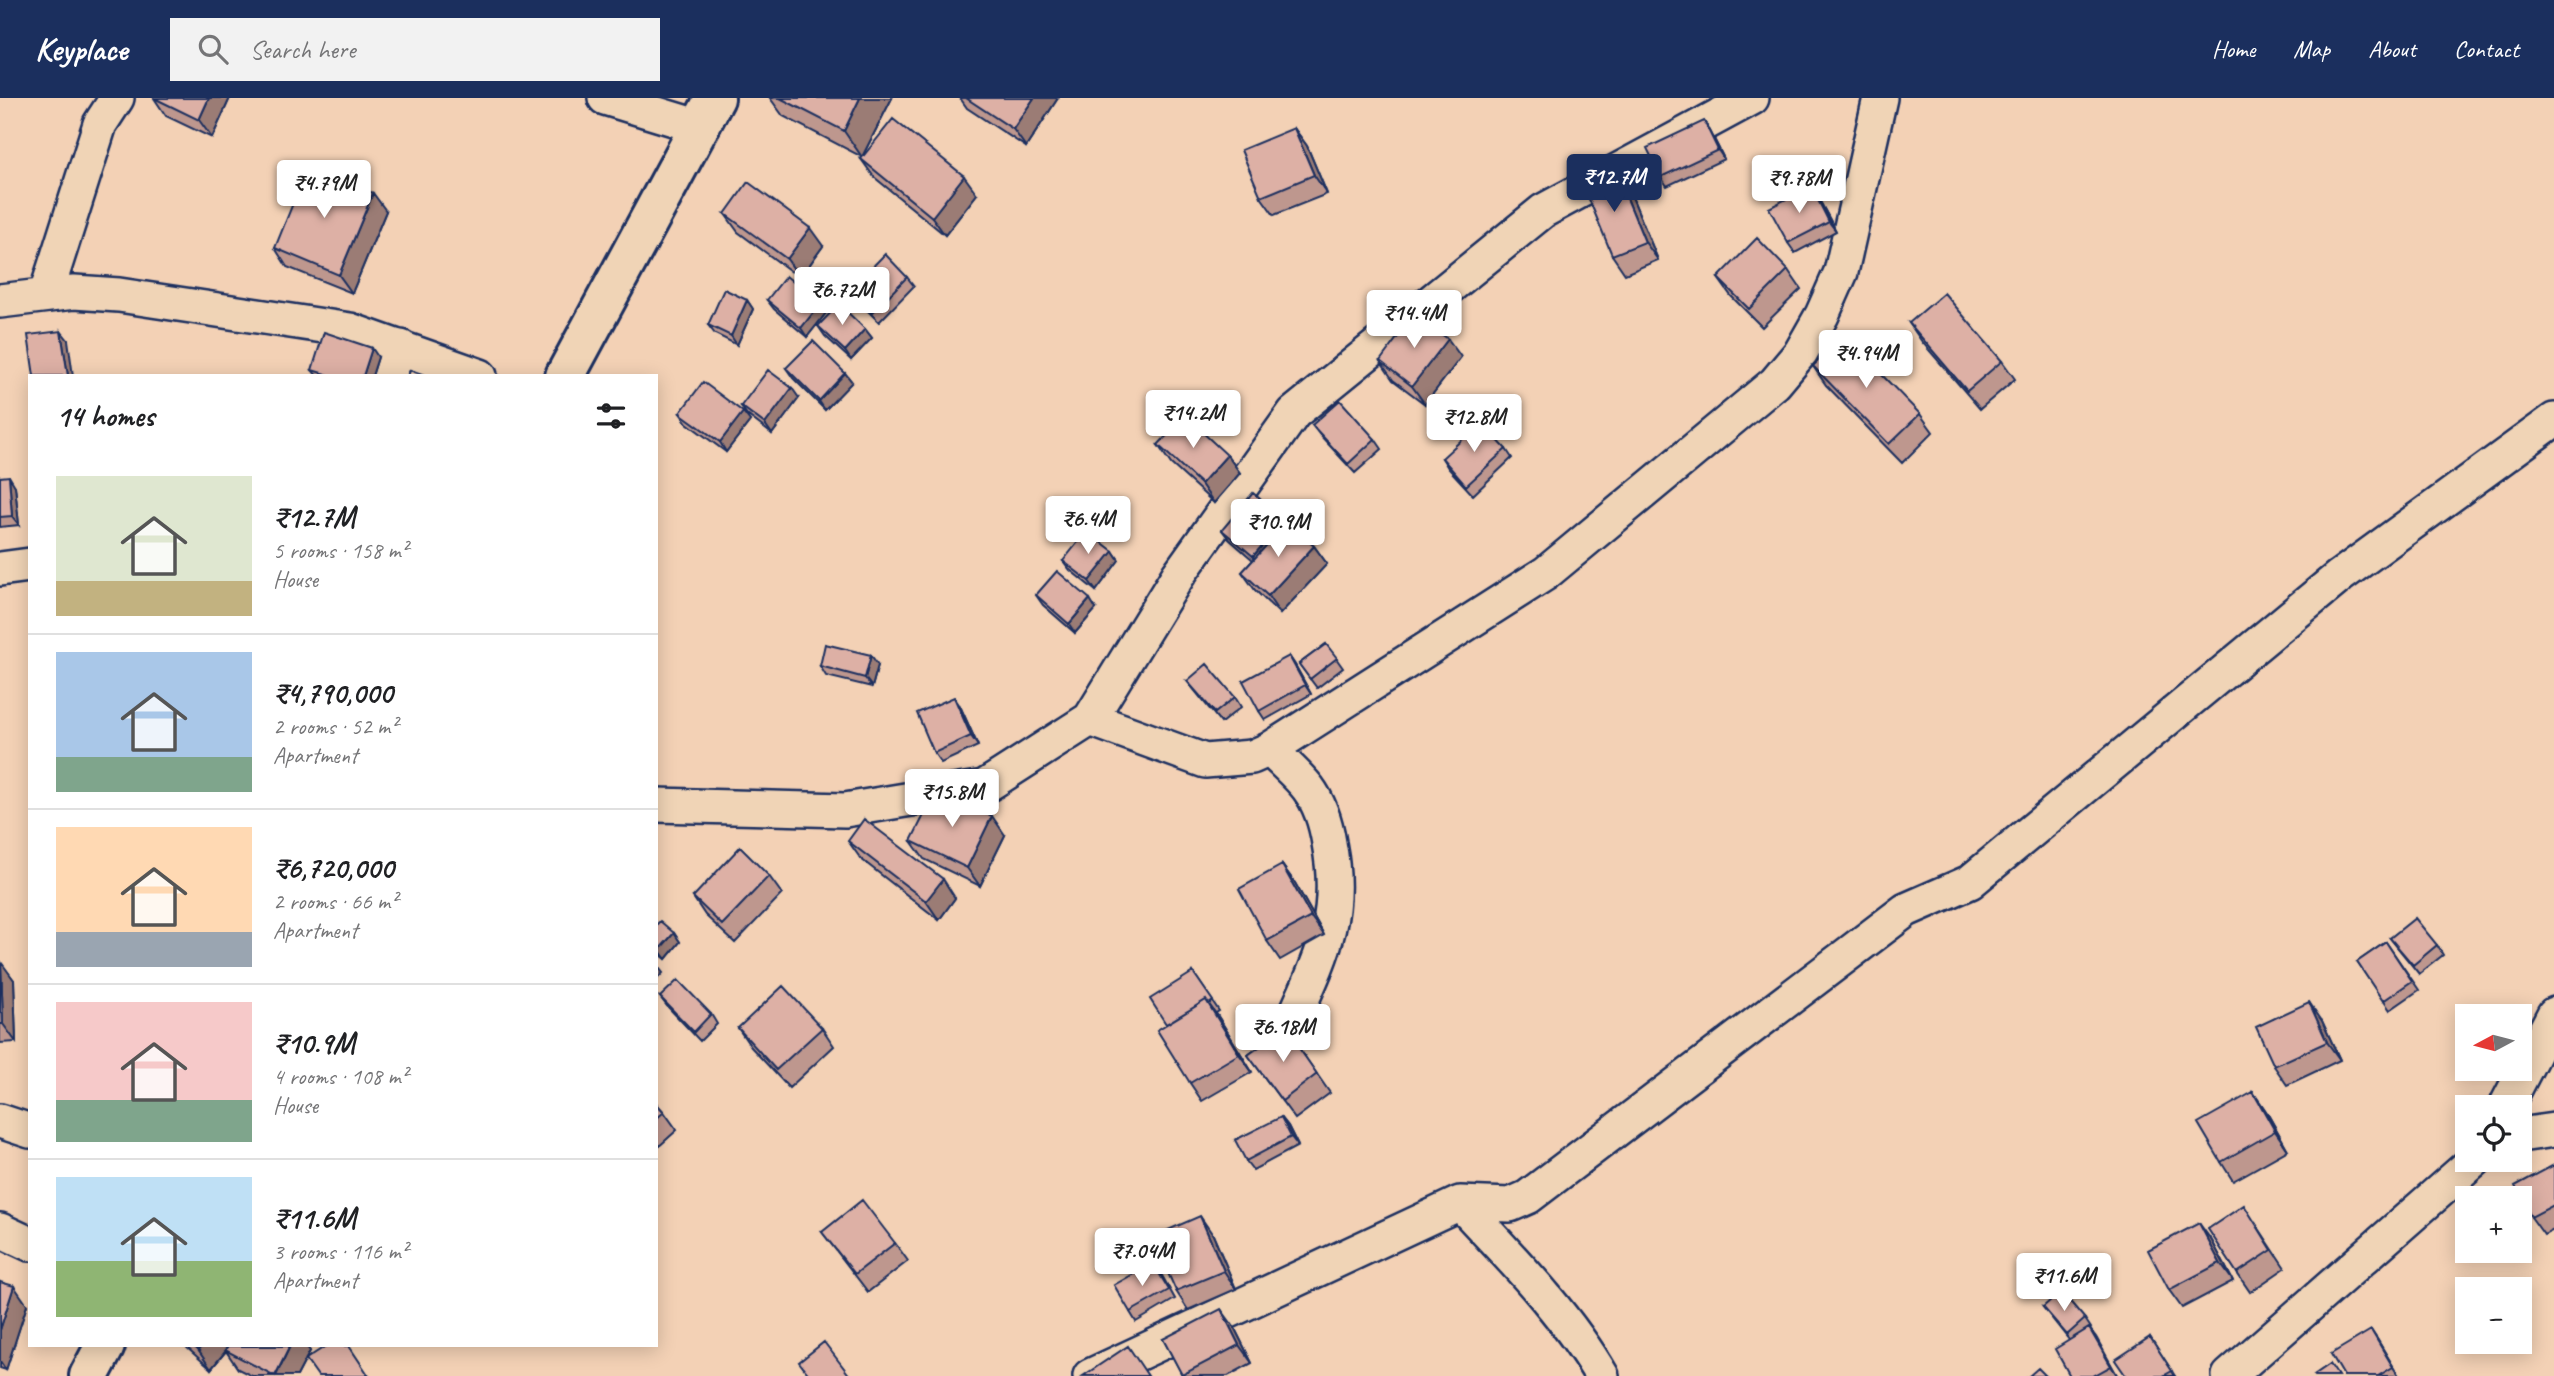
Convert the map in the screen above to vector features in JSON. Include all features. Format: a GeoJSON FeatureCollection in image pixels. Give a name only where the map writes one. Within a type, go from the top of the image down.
{"type":"FeatureCollection","features":[{"type":"Feature","properties":{"kind":"street"},"geometry":{"type":"LineString","coordinates":[[46,294],[100,124],[117,98]]}},
{"type":"Feature","properties":{"kind":"street"},"geometry":{"type":"LineString","coordinates":[[566,374],[707,112],[605,98]]}},
{"type":"Feature","properties":{"kind":"street"},"geometry":{"type":"LineString","coordinates":[[658,805],[845,810],[984,787],[1090,719],[1179,574],[1294,413],[1543,211],[1752,98]]}},
{"type":"Feature","properties":{"kind":"street"},"geometry":{"type":"LineString","coordinates":[[1090,719],[1205,761],[1252,757],[1270,750],[1546,573],[1775,383],[1801,352],[1822,315],[1840,272],[1880,98]]}},
{"type":"Feature","properties":{"kind":"street"},"geometry":{"type":"LineString","coordinates":[[0,300],[74,292],[120,295],[350,330],[394,362],[468,374]]}},
{"type":"Feature","properties":{"kind":"street"},"geometry":{"type":"LineString","coordinates":[[1090,1376],[1460,1203],[1510,1205],[1528,1197],[1906,910],[1970,882],[2340,576],[2554,420]]}},
{"type":"Feature","properties":{"kind":"street"},"geometry":{"type":"LineString","coordinates":[[0,569],[28,565]]}},
{"type":"Feature","properties":{"kind":"street"},"geometry":{"type":"LineString","coordinates":[[1270,750],[1308,788],[1314,799],[1325,821],[1335,872],[1333,914],[1324,951],[1293,1020]]}},
{"type":"Feature","properties":{"kind":"street"},"geometry":{"type":"LineString","coordinates":[[2512,1095],[2554,1014]]}},
{"type":"Feature","properties":{"kind":"street"},"geometry":{"type":"LineString","coordinates":[[0,1121],[28,1130]]}},
{"type":"Feature","properties":{"kind":"street"},"geometry":{"type":"LineString","coordinates":[[2532,1133],[2554,1130]]}},
{"type":"Feature","properties":{"kind":"street"},"geometry":{"type":"LineString","coordinates":[[2228,1376],[2460,1172]]}},
{"type":"Feature","properties":{"kind":"street"},"geometry":{"type":"LineString","coordinates":[[1460,1203],[1514,1261],[1594,1362]]}},
{"type":"Feature","properties":{"kind":"street"},"geometry":{"type":"LineString","coordinates":[[0,1230],[28,1243]]}},
{"type":"Feature","properties":{"kind":"street"},"geometry":{"type":"LineString","coordinates":[[89,1376],[104,1347]]}},
{"type":"Feature","properties":{"kind":"building"},"geometry":{"type":"Polygon","coordinates":[[[154,98],[209,98],[199,120],[154,98]]]}},
{"type":"Feature","properties":{"kind":"building"},"geometry":{"type":"Polygon","coordinates":[[[780,98],[860,98],[844,131],[780,98]]]}},
{"type":"Feature","properties":{"kind":"building"},"geometry":{"type":"Polygon","coordinates":[[[966,98],[1034,98],[1013,129],[966,98]]]}},
{"type":"Feature","properties":{"kind":"building"},"geometry":{"type":"Polygon","coordinates":[[[893,119],[964,176],[932,217],[861,159],[893,119]]]}},
{"type":"Feature","properties":{"kind":"building"},"geometry":{"type":"Polygon","coordinates":[[[1704,121],[1718,150],[1661,177],[1647,148],[1704,121]]]}},
{"type":"Feature","properties":{"kind":"building"},"geometry":{"type":"Polygon","coordinates":[[[1294,128],[1314,175],[1261,197],[1241,150],[1294,128]]]}},
{"type":"Feature","properties":{"kind":"building"},"geometry":{"type":"Polygon","coordinates":[[[308,166],[373,193],[339,275],[275,248],[308,166]]]}},
{"type":"Feature","properties":{"kind":"building"},"geometry":{"type":"Polygon","coordinates":[[[1617,174],[1645,242],[1612,255],[1584,187],[1617,174]]]}},
{"type":"Feature","properties":{"kind":"building"},"geometry":{"type":"Polygon","coordinates":[[[748,182],[810,228],[787,259],[725,214],[748,182]]]}},
{"type":"Feature","properties":{"kind":"building"},"geometry":{"type":"Polygon","coordinates":[[[1811,186],[1829,222],[1788,243],[1769,208],[1811,186]]]}},
{"type":"Feature","properties":{"kind":"building"},"geometry":{"type":"Polygon","coordinates":[[[1757,238],[1788,270],[1749,309],[1718,278],[1757,238]]]}},
{"type":"Feature","properties":{"kind":"building"},"geometry":{"type":"Polygon","coordinates":[[[885,254],[907,277],[872,313],[850,290],[885,254]]]}},
{"type":"Feature","properties":{"kind":"building"},"geometry":{"type":"Polygon","coordinates":[[[786,276],[820,304],[801,328],[767,300],[786,276]]]}},
{"type":"Feature","properties":{"kind":"building"},"geometry":{"type":"Polygon","coordinates":[[[724,289],[747,300],[731,336],[708,325],[724,289]]]}},
{"type":"Feature","properties":{"kind":"building"},"geometry":{"type":"Polygon","coordinates":[[[1944,293],[2002,361],[1967,391],[1909,323],[1944,293]]]}},
{"type":"Feature","properties":{"kind":"building"},"geometry":{"type":"Polygon","coordinates":[[[839,304],[865,329],[845,351],[818,326],[839,304]]]}},
{"type":"Feature","properties":{"kind":"building"},"geometry":{"type":"Polygon","coordinates":[[[1415,314],[1448,339],[1412,386],[1380,361],[1415,314]]]}},
{"type":"Feature","properties":{"kind":"building"},"geometry":{"type":"Polygon","coordinates":[[[61,331],[68,374],[34,374],[28,335],[61,331]]]}},
{"type":"Feature","properties":{"kind":"building"},"geometry":{"type":"Polygon","coordinates":[[[324,332],[372,348],[364,374],[325,374],[312,370],[324,332]]]}},
{"type":"Feature","properties":{"kind":"building"},"geometry":{"type":"Polygon","coordinates":[[[1844,336],[1920,414],[1889,444],[1813,366],[1844,336]]]}},
{"type":"Feature","properties":{"kind":"building"},"geometry":{"type":"Polygon","coordinates":[[[813,341],[845,373],[819,401],[786,368],[813,341]]]}},
{"type":"Feature","properties":{"kind":"building"},"geometry":{"type":"Polygon","coordinates":[[[768,370],[792,388],[765,424],[741,406],[768,370]]]}},
{"type":"Feature","properties":{"kind":"building"},"geometry":{"type":"Polygon","coordinates":[[[703,382],[743,412],[720,442],[680,413],[703,382]]]}},
{"type":"Feature","properties":{"kind":"building"},"geometry":{"type":"Polygon","coordinates":[[[1340,400],[1375,439],[1348,464],[1312,425],[1340,400]]]}},
{"type":"Feature","properties":{"kind":"building"},"geometry":{"type":"Polygon","coordinates":[[[1185,416],[1227,455],[1201,484],[1158,445],[1185,416]]]}},
{"type":"Feature","properties":{"kind":"building"},"geometry":{"type":"Polygon","coordinates":[[[1481,422],[1506,449],[1466,486],[1442,458],[1481,422]]]}},
{"type":"Feature","properties":{"kind":"building"},"geometry":{"type":"Polygon","coordinates":[[[9,476],[12,516],[0,517],[0,477],[9,476]]]}},
{"type":"Feature","properties":{"kind":"building"},"geometry":{"type":"Polygon","coordinates":[[[1253,493],[1285,520],[1253,556],[1222,530],[1253,493]]]}},
{"type":"Feature","properties":{"kind":"building"},"geometry":{"type":"Polygon","coordinates":[[[1288,522],[1314,546],[1268,596],[1242,572],[1288,522]]]}},
{"type":"Feature","properties":{"kind":"building"},"geometry":{"type":"Polygon","coordinates":[[[1087,531],[1113,551],[1089,581],[1063,561],[1087,531]]]}},
{"type":"Feature","properties":{"kind":"building"},"geometry":{"type":"Polygon","coordinates":[[[1057,571],[1090,599],[1069,624],[1036,595],[1057,571]]]}},
{"type":"Feature","properties":{"kind":"building"},"geometry":{"type":"Polygon","coordinates":[[[825,644],[871,655],[865,678],[820,666],[825,644]]]}},
{"type":"Feature","properties":{"kind":"building"},"geometry":{"type":"Polygon","coordinates":[[[1326,644],[1337,658],[1310,679],[1299,664],[1326,644]]]}},
{"type":"Feature","properties":{"kind":"building"},"geometry":{"type":"Polygon","coordinates":[[[1289,656],[1305,685],[1259,711],[1243,681],[1289,656]]]}},
{"type":"Feature","properties":{"kind":"building"},"geometry":{"type":"Polygon","coordinates":[[[1207,664],[1235,697],[1215,713],[1187,681],[1207,664]]]}},
{"type":"Feature","properties":{"kind":"building"},"geometry":{"type":"Polygon","coordinates":[[[954,697],[971,736],[934,753],[917,713],[954,697]]]}},
{"type":"Feature","properties":{"kind":"building"},"geometry":{"type":"Polygon","coordinates":[[[937,789],[992,816],[967,868],[911,841],[937,789]]]}},
{"type":"Feature","properties":{"kind":"building"},"geometry":{"type":"Polygon","coordinates":[[[864,819],[943,879],[926,901],[848,841],[864,819]]]}},
{"type":"Feature","properties":{"kind":"building"},"geometry":{"type":"Polygon","coordinates":[[[740,847],[769,876],[722,925],[693,897],[740,847]]]}},
{"type":"Feature","properties":{"kind":"building"},"geometry":{"type":"Polygon","coordinates":[[[1282,865],[1311,917],[1267,941],[1239,889],[1282,865]]]}},
{"type":"Feature","properties":{"kind":"building"},"geometry":{"type":"Polygon","coordinates":[[[2415,918],[2437,945],[2413,965],[2390,938],[2415,918]]]}},
{"type":"Feature","properties":{"kind":"building"},"geometry":{"type":"Polygon","coordinates":[[[660,921],[674,933],[659,950],[658,949],[660,921]]]}},
{"type":"Feature","properties":{"kind":"building"},"geometry":{"type":"Polygon","coordinates":[[[2386,942],[2412,981],[2383,1001],[2357,962],[2386,942]]]}},
{"type":"Feature","properties":{"kind":"building"},"geometry":{"type":"Polygon","coordinates":[[[1,962],[3,1024],[0,1024],[1,962]]]}},
{"type":"Feature","properties":{"kind":"building"},"geometry":{"type":"Polygon","coordinates":[[[1193,972],[1213,1001],[1209,1004],[1206,1000],[1166,1024],[1150,999],[1193,972]]]}},
{"type":"Feature","properties":{"kind":"building"},"geometry":{"type":"Polygon","coordinates":[[[678,980],[711,1014],[694,1032],[660,997],[678,980]]]}},
{"type":"Feature","properties":{"kind":"building"},"geometry":{"type":"Polygon","coordinates":[[[783,986],[822,1028],[776,1070],[738,1028],[783,986]]]}},
{"type":"Feature","properties":{"kind":"building"},"geometry":{"type":"Polygon","coordinates":[[[1206,1000],[1239,1054],[1190,1083],[1157,1030],[1206,1000]]]}},
{"type":"Feature","properties":{"kind":"building"},"geometry":{"type":"Polygon","coordinates":[[[2309,1002],[2327,1042],[2274,1066],[2256,1027],[2309,1002]]]}},
{"type":"Feature","properties":{"kind":"building"},"geometry":{"type":"Polygon","coordinates":[[[1285,1028],[1317,1074],[1282,1101],[1248,1055],[1285,1028]]]}},
{"type":"Feature","properties":{"kind":"building"},"geometry":{"type":"Polygon","coordinates":[[[2253,1092],[2275,1131],[2221,1162],[2198,1123],[2253,1092]]]}},
{"type":"Feature","properties":{"kind":"building"},"geometry":{"type":"Polygon","coordinates":[[[658,1105],[664,1112],[658,1117],[658,1105]]]}},
{"type":"Feature","properties":{"kind":"building"},"geometry":{"type":"Polygon","coordinates":[[[1281,1117],[1291,1137],[1246,1161],[1235,1140],[1281,1117]]]}},
{"type":"Feature","properties":{"kind":"building"},"geometry":{"type":"Polygon","coordinates":[[[2554,1165],[2554,1205],[2532,1216],[2532,1186],[2515,1186],[2554,1165]]]}},
{"type":"Feature","properties":{"kind":"building"},"geometry":{"type":"Polygon","coordinates":[[[862,1200],[895,1243],[855,1274],[822,1232],[862,1200]]]}},
{"type":"Feature","properties":{"kind":"building"},"geometry":{"type":"Polygon","coordinates":[[[2244,1205],[2272,1250],[2237,1273],[2208,1229],[2244,1205]]]}},
{"type":"Feature","properties":{"kind":"building"},"geometry":{"type":"Polygon","coordinates":[[[1200,1216],[1224,1271],[1176,1291],[1152,1237],[1200,1216]]]}},
{"type":"Feature","properties":{"kind":"building"},"geometry":{"type":"Polygon","coordinates":[[[2199,1223],[2220,1263],[2169,1290],[2148,1250],[2199,1223]]]}},
{"type":"Feature","properties":{"kind":"building"},"geometry":{"type":"Polygon","coordinates":[[[1153,1263],[1169,1290],[1130,1312],[1114,1285],[1153,1263]]]}},
{"type":"Feature","properties":{"kind":"building"},"geometry":{"type":"Polygon","coordinates":[[[0,1282],[14,1286],[0,1330],[0,1282]]]}},
{"type":"Feature","properties":{"kind":"building"},"geometry":{"type":"Polygon","coordinates":[[[2061,1291],[2085,1319],[2067,1335],[2043,1307],[2061,1291]]]}},
{"type":"Feature","properties":{"kind":"building"},"geometry":{"type":"Polygon","coordinates":[[[1221,1309],[1239,1345],[1182,1375],[1163,1339],[1221,1309]]]}},
{"type":"Feature","properties":{"kind":"building"},"geometry":{"type":"Polygon","coordinates":[[[2089,1328],[2111,1366],[2093,1376],[2070,1376],[2055,1349],[2089,1328]]]}},
{"type":"Feature","properties":{"kind":"building"},"geometry":{"type":"Polygon","coordinates":[[[2371,1330],[2393,1367],[2378,1376],[2344,1376],[2331,1354],[2371,1330]]]}},
{"type":"Feature","properties":{"kind":"building"},"geometry":{"type":"Polygon","coordinates":[[[2150,1337],[2172,1371],[2163,1376],[2126,1376],[2115,1360],[2150,1337]]]}},
{"type":"Feature","properties":{"kind":"building"},"geometry":{"type":"Polygon","coordinates":[[[824,1342],[850,1376],[810,1376],[799,1362],[824,1342]]]}},
{"type":"Feature","properties":{"kind":"building"},"geometry":{"type":"Polygon","coordinates":[[[1128,1346],[1148,1376],[1083,1376],[1128,1346]]]}},
{"type":"Feature","properties":{"kind":"building"},"geometry":{"type":"Polygon","coordinates":[[[227,1347],[290,1347],[275,1376],[225,1350],[227,1347]]]}},
{"type":"Feature","properties":{"kind":"building"},"geometry":{"type":"Polygon","coordinates":[[[324,1347],[350,1347],[369,1376],[318,1376],[306,1359],[324,1347]]]}},
{"type":"Feature","properties":{"kind":"building"},"geometry":{"type":"Polygon","coordinates":[[[2330,1364],[2338,1376],[2314,1375],[2330,1364]]]}},
{"type":"Feature","properties":{"kind":"building"},"geometry":{"type":"Polygon","coordinates":[[[2038,1368],[2046,1376],[2029,1376],[2038,1368]]]}}]}
